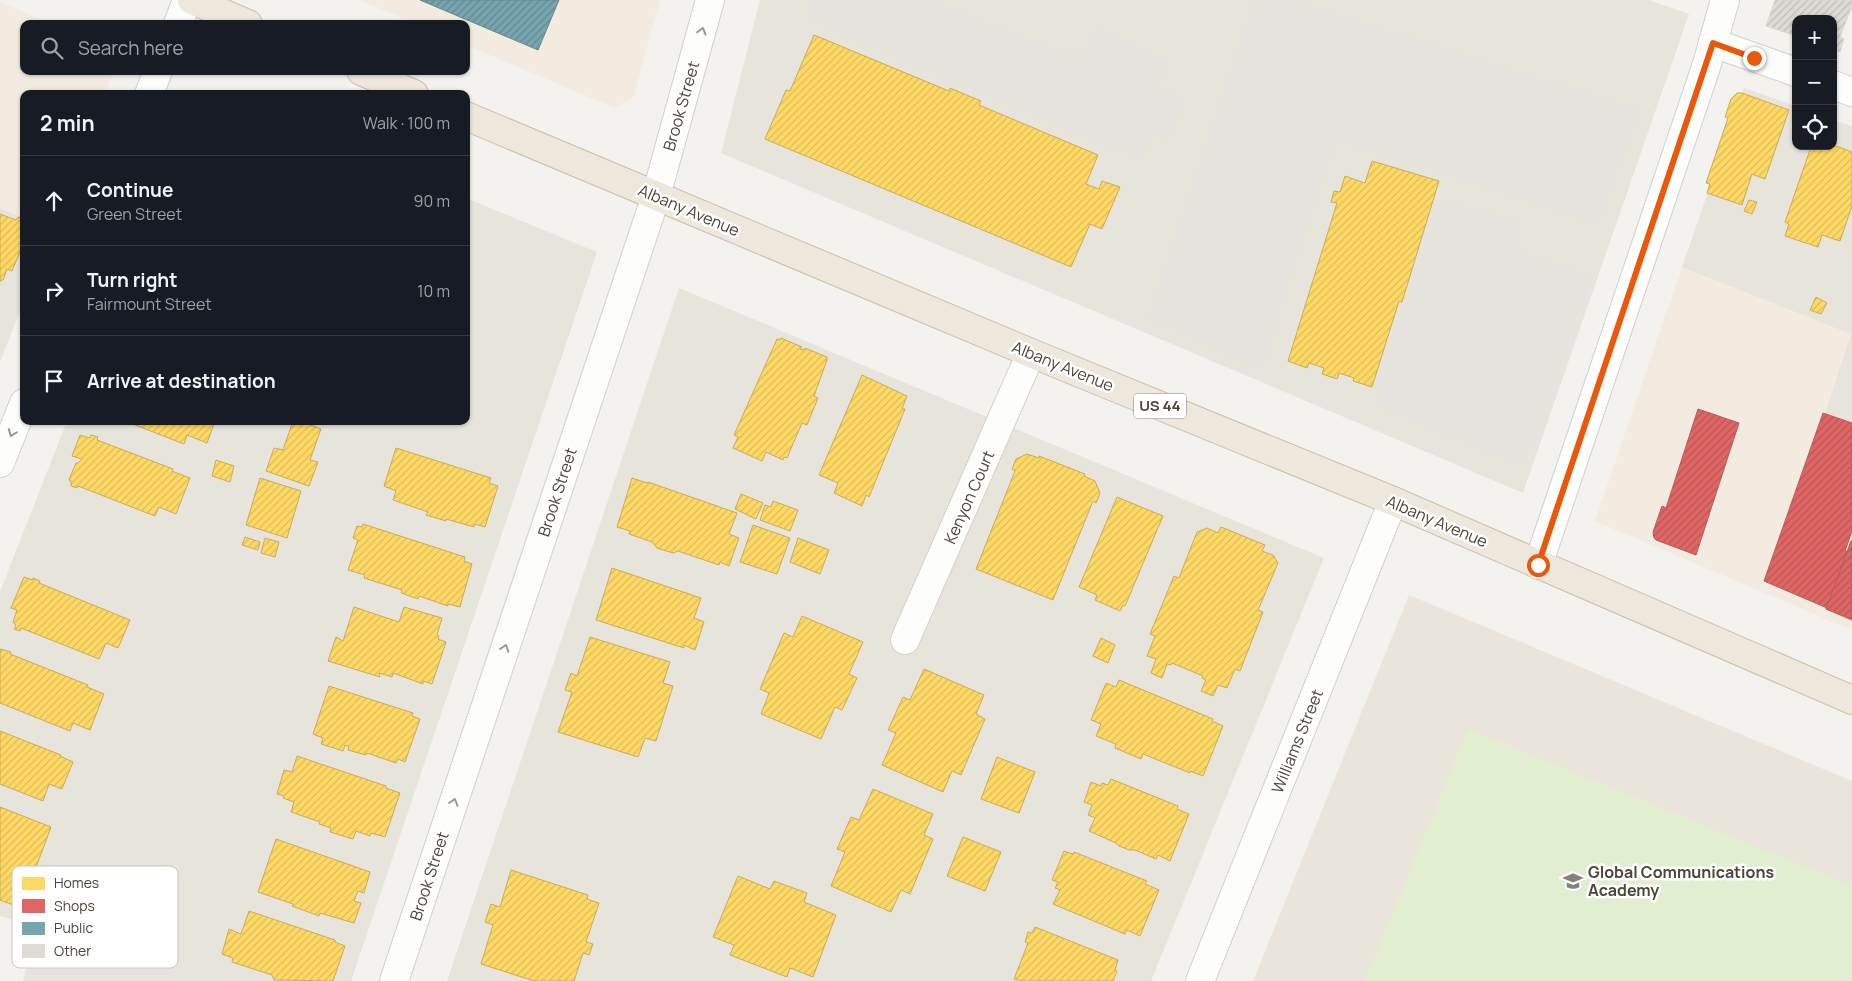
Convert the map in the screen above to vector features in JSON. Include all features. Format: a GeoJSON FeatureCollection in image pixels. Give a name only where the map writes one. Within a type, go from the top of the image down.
{"type":"FeatureCollection","features":[{"type":"Feature","properties":{"kind":"highway"},"geometry":{"type":"LineString","coordinates":[[192,0],[239,20]]}},
{"type":"Feature","properties":{"kind":"highway"},"geometry":{"type":"LineString","coordinates":[[370,75],[405,90]]}},
{"type":"Feature","properties":{"kind":"highway","name":"Albany Avenue"},"geometry":{"type":"LineString","coordinates":[[470,118],[1031,353],[1393,502],[1852,700]]}},
{"type":"Feature","properties":{"kind":"street"},"geometry":{"type":"LineString","coordinates":[[180,20],[187,0]]}},
{"type":"Feature","properties":{"kind":"street","name":"Brook Street"},"geometry":{"type":"LineString","coordinates":[[394,981],[656,196],[710,0]]}},
{"type":"Feature","properties":{"kind":"street"},"geometry":{"type":"LineString","coordinates":[[1538,565],[1713,43],[1725,0]]}},
{"type":"Feature","properties":{"kind":"street"},"geometry":{"type":"LineString","coordinates":[[1713,43],[1792,71]]}},
{"type":"Feature","properties":{"kind":"street"},"geometry":{"type":"LineString","coordinates":[[151,90],[156,75]]}},
{"type":"Feature","properties":{"kind":"street"},"geometry":{"type":"LineString","coordinates":[[1837,86],[1852,92]]}},
{"type":"Feature","properties":{"kind":"street","name":"Kenyon Court"},"geometry":{"type":"LineString","coordinates":[[905,640],[1031,353]]}},
{"type":"Feature","properties":{"kind":"street"},"geometry":{"type":"LineString","coordinates":[[0,463],[20,413]]}},
{"type":"Feature","properties":{"kind":"street","name":"Williams Street"},"geometry":{"type":"LineString","coordinates":[[1200,981],[1393,502]]}},
{"type":"Feature","properties":{"kind":"shaded area"},"geometry":{"type":"Polygon","coordinates":[[[360,0],[660,0],[633,98],[615,108],[470,47],[470,20],[407,20],[360,0]]]}},
{"type":"Feature","properties":{"kind":"shaded area"},"geometry":{"type":"Polygon","coordinates":[[[760,0],[1649,0],[1689,14],[1523,493],[721,153],[760,0]]]}},
{"type":"Feature","properties":{"kind":"shaded area"},"geometry":{"type":"Polygon","coordinates":[[[811,0],[930,0],[1063,53],[1070,54],[1083,52],[1096,27],[1169,61],[1158,86],[1183,98],[1183,106],[1169,140],[1154,135],[1141,161],[804,19],[811,0]]]}},
{"type":"Feature","properties":{"kind":"shaded area"},"geometry":{"type":"Polygon","coordinates":[[[1255,0],[1292,0],[1640,110],[1598,224],[1335,140],[1262,370],[1148,319],[1255,0]]]}},
{"type":"Feature","properties":{"kind":"shaded area"},"geometry":{"type":"Polygon","coordinates":[[[0,2],[43,20],[20,20],[20,75],[112,75],[107,90],[20,90],[20,216],[0,208],[0,2]]]}},
{"type":"Feature","properties":{"kind":"shaded area"},"geometry":{"type":"Polygon","coordinates":[[[1744,88],[1792,105],[1792,150],[1837,150],[1837,121],[1852,126],[1852,434],[1821,424],[1682,267],[1744,88]]]}},
{"type":"Feature","properties":{"kind":"shaded area"},"geometry":{"type":"Polygon","coordinates":[[[1441,199],[1520,222],[1516,247],[1518,252],[1592,276],[1524,467],[1374,405],[1441,199]]]}},
{"type":"Feature","properties":{"kind":"shaded area"},"geometry":{"type":"Polygon","coordinates":[[[470,200],[597,252],[351,981],[23,981],[26,968],[178,968],[178,866],[12,866],[12,919],[0,916],[0,592],[65,425],[470,425],[470,200]]]}},
{"type":"Feature","properties":{"kind":"shaded area"},"geometry":{"type":"Polygon","coordinates":[[[0,208],[20,216],[20,311],[0,362],[0,208]]]}},
{"type":"Feature","properties":{"kind":"shaded area"},"geometry":{"type":"Polygon","coordinates":[[[1682,267],[1851,334],[1822,423],[1852,434],[1852,630],[1595,521],[1682,267]]]}},
{"type":"Feature","properties":{"kind":"shaded area"},"geometry":{"type":"Polygon","coordinates":[[[679,288],[1324,558],[1151,981],[447,981],[679,288]]]}},
{"type":"Feature","properties":{"kind":"shaded area","name":"Global Communications Academy"},"geometry":{"type":"Polygon","coordinates":[[[1409,595],[1852,781],[1852,981],[1253,981],[1409,595]]]}},
{"type":"Feature","properties":{"kind":"green space"},"geometry":{"type":"Polygon","coordinates":[[[1468,729],[1852,886],[1852,981],[1365,981],[1468,729]]]}},
{"type":"Feature","properties":{"kind":"building: Homes"},"geometry":{"type":"Polygon","coordinates":[[[814,35],[949,91],[950,88],[981,101],[979,105],[1098,155],[1086,184],[1099,189],[1102,181],[1120,187],[1102,229],[1090,224],[1071,267],[765,139],[786,90],[790,91],[814,35]]]}},
{"type":"Feature","properties":{"kind":"building: Homes"},"geometry":{"type":"Polygon","coordinates":[[[1737,93],[1742,93],[1789,110],[1765,179],[1752,174],[1742,205],[1707,193],[1710,184],[1706,183],[1728,118],[1725,117],[1731,99],[1737,93]]]}},
{"type":"Feature","properties":{"kind":"building: Homes"},"geometry":{"type":"Polygon","coordinates":[[[1837,146],[1852,152],[1852,206],[1840,241],[1822,235],[1818,247],[1785,236],[1789,224],[1785,222],[1810,150],[1837,150],[1837,146]]]}},
{"type":"Feature","properties":{"kind":"building: Homes"},"geometry":{"type":"Polygon","coordinates":[[[1372,161],[1439,181],[1402,302],[1399,301],[1372,387],[1353,381],[1354,378],[1339,373],[1337,379],[1322,374],[1324,368],[1309,363],[1307,368],[1288,361],[1337,203],[1331,202],[1334,191],[1340,192],[1345,176],[1365,183],[1372,161]]]}},
{"type":"Feature","properties":{"kind":"building: Homes"},"geometry":{"type":"Polygon","coordinates":[[[1749,200],[1757,202],[1752,214],[1744,211],[1749,200]]]}},
{"type":"Feature","properties":{"kind":"building: Homes"},"geometry":{"type":"Polygon","coordinates":[[[0,214],[16,220],[18,217],[20,218],[20,252],[12,271],[7,269],[3,280],[0,282],[0,214]]]}},
{"type":"Feature","properties":{"kind":"building: Homes"},"geometry":{"type":"Polygon","coordinates":[[[1816,297],[1827,303],[1821,314],[1810,310],[1816,297]]]}},
{"type":"Feature","properties":{"kind":"building: Homes"},"geometry":{"type":"Polygon","coordinates":[[[781,338],[802,347],[800,349],[804,350],[805,348],[827,357],[827,360],[814,396],[818,398],[807,425],[802,423],[787,458],[784,457],[783,460],[766,452],[762,461],[733,448],[738,437],[734,435],[777,339],[780,340],[781,338]]]}},
{"type":"Feature","properties":{"kind":"building: Homes"},"geometry":{"type":"Polygon","coordinates":[[[862,375],[907,396],[902,409],[905,409],[869,497],[866,495],[862,506],[834,493],[838,483],[819,475],[862,375]]]}},
{"type":"Feature","properties":{"kind":"building: Homes"},"geometry":{"type":"Polygon","coordinates":[[[135,425],[214,425],[207,443],[187,435],[184,444],[135,425]]]}},
{"type":"Feature","properties":{"kind":"building: Homes"},"geometry":{"type":"Polygon","coordinates":[[[292,425],[310,425],[321,429],[310,460],[318,462],[309,486],[266,471],[274,448],[283,450],[292,425]]]}},
{"type":"Feature","properties":{"kind":"building: Homes"},"geometry":{"type":"Polygon","coordinates":[[[80,435],[90,438],[91,435],[98,437],[97,440],[173,469],[172,471],[190,478],[176,514],[159,507],[155,516],[78,486],[77,488],[71,486],[71,481],[69,480],[76,463],[82,459],[72,456],[80,435]]]}},
{"type":"Feature","properties":{"kind":"building: Homes"},"geometry":{"type":"Polygon","coordinates":[[[396,448],[491,478],[489,483],[498,486],[485,527],[475,524],[474,527],[446,519],[446,521],[426,515],[428,512],[393,500],[396,491],[384,486],[396,448]]]}},
{"type":"Feature","properties":{"kind":"building: Homes"},"geometry":{"type":"Polygon","coordinates":[[[1027,454],[1039,458],[1039,456],[1085,474],[1084,476],[1095,481],[1100,493],[1096,503],[1093,501],[1053,600],[976,569],[1015,471],[1012,469],[1016,459],[1027,454]]]}},
{"type":"Feature","properties":{"kind":"building: Homes"},"geometry":{"type":"Polygon","coordinates":[[[216,460],[234,466],[230,482],[212,476],[216,460]]]}},
{"type":"Feature","properties":{"kind":"building: Homes"},"geometry":{"type":"Polygon","coordinates":[[[260,478],[301,491],[287,538],[246,525],[260,478]]]}},
{"type":"Feature","properties":{"kind":"building: Homes"},"geometry":{"type":"Polygon","coordinates":[[[632,478],[737,513],[729,534],[739,538],[729,566],[720,562],[719,565],[678,551],[673,553],[657,548],[652,542],[629,534],[630,531],[617,527],[632,478]]]}},
{"type":"Feature","properties":{"kind":"building: Homes"},"geometry":{"type":"Polygon","coordinates":[[[741,494],[763,503],[756,519],[735,509],[741,494]]]}},
{"type":"Feature","properties":{"kind":"building: Homes"},"geometry":{"type":"Polygon","coordinates":[[[1117,497],[1163,516],[1125,606],[1123,605],[1120,611],[1095,600],[1097,595],[1079,587],[1117,497]]]}},
{"type":"Feature","properties":{"kind":"building: Homes"},"geometry":{"type":"Polygon","coordinates":[[[773,501],[798,510],[790,531],[760,520],[765,505],[771,507],[773,501]]]}},
{"type":"Feature","properties":{"kind":"building: Homes"},"geometry":{"type":"Polygon","coordinates":[[[363,524],[465,557],[464,561],[472,564],[460,607],[448,604],[448,606],[419,596],[418,599],[401,593],[402,590],[364,578],[365,575],[348,570],[358,540],[353,538],[357,526],[362,527],[363,524]]]}},
{"type":"Feature","properties":{"kind":"building: Homes"},"geometry":{"type":"Polygon","coordinates":[[[753,525],[790,538],[777,574],[740,562],[753,525]]]}},
{"type":"Feature","properties":{"kind":"building: Homes"},"geometry":{"type":"Polygon","coordinates":[[[1221,527],[1265,545],[1262,551],[1273,555],[1278,563],[1258,610],[1263,612],[1240,671],[1235,669],[1227,688],[1218,685],[1213,696],[1201,691],[1206,680],[1202,678],[1203,676],[1172,663],[1171,665],[1167,664],[1162,678],[1151,673],[1156,659],[1147,656],[1155,636],[1150,634],[1174,576],[1179,578],[1197,532],[1207,528],[1218,533],[1221,527]]]}},
{"type":"Feature","properties":{"kind":"building: Homes"},"geometry":{"type":"Polygon","coordinates":[[[245,537],[260,542],[258,550],[242,545],[245,537]]]}},
{"type":"Feature","properties":{"kind":"building: Homes"},"geometry":{"type":"Polygon","coordinates":[[[265,538],[279,542],[275,557],[261,553],[265,538]]]}},
{"type":"Feature","properties":{"kind":"building: Homes"},"geometry":{"type":"Polygon","coordinates":[[[798,538],[829,550],[820,574],[790,562],[798,538]]]}},
{"type":"Feature","properties":{"kind":"building: Homes"},"geometry":{"type":"Polygon","coordinates":[[[612,568],[701,598],[694,618],[704,622],[695,650],[684,645],[684,648],[596,620],[612,568]]]}},
{"type":"Feature","properties":{"kind":"building: Homes"},"geometry":{"type":"Polygon","coordinates":[[[24,577],[33,580],[33,578],[40,581],[39,583],[130,620],[118,648],[106,643],[99,659],[21,628],[20,631],[14,629],[16,626],[13,622],[17,610],[11,608],[24,577]]]}},
{"type":"Feature","properties":{"kind":"building: Homes"},"geometry":{"type":"Polygon","coordinates":[[[354,607],[399,622],[404,607],[442,618],[437,635],[439,636],[438,639],[446,642],[432,684],[423,681],[423,684],[393,673],[392,677],[379,673],[380,677],[328,661],[336,637],[343,641],[354,607]]]}},
{"type":"Feature","properties":{"kind":"building: Homes"},"geometry":{"type":"Polygon","coordinates":[[[802,616],[863,642],[849,674],[857,678],[842,710],[835,707],[821,739],[761,714],[769,693],[760,689],[784,633],[793,637],[802,616]]]}},
{"type":"Feature","properties":{"kind":"building: Homes"},"geometry":{"type":"Polygon","coordinates":[[[590,637],[670,662],[663,683],[673,686],[656,741],[645,738],[638,757],[558,732],[572,692],[565,690],[571,673],[577,676],[590,637]]]}},
{"type":"Feature","properties":{"kind":"building: Homes"},"geometry":{"type":"Polygon","coordinates":[[[1101,638],[1115,645],[1108,663],[1093,656],[1101,638]]]}},
{"type":"Feature","properties":{"kind":"building: Homes"},"geometry":{"type":"Polygon","coordinates":[[[0,649],[88,685],[87,687],[104,694],[90,730],[73,723],[70,731],[0,703],[0,649]]]}},
{"type":"Feature","properties":{"kind":"building: Homes"},"geometry":{"type":"Polygon","coordinates":[[[924,669],[984,695],[976,714],[985,719],[961,775],[952,771],[943,792],[882,765],[896,733],[888,730],[903,697],[910,700],[924,669]]]}},
{"type":"Feature","properties":{"kind":"building: Homes"},"geometry":{"type":"Polygon","coordinates":[[[1119,680],[1213,719],[1212,721],[1223,726],[1203,776],[1190,771],[1190,773],[1143,754],[1141,759],[1115,748],[1116,744],[1096,736],[1101,724],[1091,720],[1106,683],[1116,687],[1119,680]]]}},
{"type":"Feature","properties":{"kind":"building: Homes"},"geometry":{"type":"Polygon","coordinates":[[[329,686],[413,713],[412,716],[420,719],[405,762],[398,759],[396,763],[367,753],[366,755],[348,750],[349,747],[345,745],[343,751],[321,744],[323,738],[313,734],[329,686]]]}},
{"type":"Feature","properties":{"kind":"building: Homes"},"geometry":{"type":"Polygon","coordinates":[[[0,731],[61,755],[73,762],[62,789],[49,784],[43,801],[0,784],[0,731]]]}},
{"type":"Feature","properties":{"kind":"building: Homes"},"geometry":{"type":"Polygon","coordinates":[[[297,756],[386,786],[386,788],[400,793],[385,837],[371,833],[370,836],[356,831],[353,839],[330,832],[331,828],[319,824],[320,822],[291,812],[294,802],[277,794],[284,770],[292,772],[297,756]]]}},
{"type":"Feature","properties":{"kind":"building: Homes"},"geometry":{"type":"Polygon","coordinates":[[[997,757],[1035,772],[1019,813],[981,799],[997,757]]]}},
{"type":"Feature","properties":{"kind":"building: Homes"},"geometry":{"type":"Polygon","coordinates":[[[1111,779],[1178,806],[1177,809],[1189,814],[1170,861],[1158,855],[1156,859],[1135,850],[1129,850],[1089,831],[1095,818],[1088,815],[1092,805],[1084,802],[1091,782],[1101,786],[1102,783],[1108,785],[1111,779]]]}},
{"type":"Feature","properties":{"kind":"building: Homes"},"geometry":{"type":"Polygon","coordinates":[[[873,789],[933,814],[924,835],[933,839],[910,894],[901,890],[891,912],[831,886],[845,852],[837,849],[851,817],[859,820],[873,789]]]}},
{"type":"Feature","properties":{"kind":"building: Homes"},"geometry":{"type":"Polygon","coordinates":[[[0,807],[51,827],[37,866],[12,866],[12,905],[0,900],[0,807]]]}},
{"type":"Feature","properties":{"kind":"building: Homes"},"geometry":{"type":"Polygon","coordinates":[[[963,837],[1001,852],[985,891],[947,876],[963,837]]]}},
{"type":"Feature","properties":{"kind":"building: Homes"},"geometry":{"type":"Polygon","coordinates":[[[276,839],[370,872],[364,893],[358,891],[354,901],[361,903],[354,923],[320,913],[319,916],[292,906],[293,904],[258,892],[276,839]]]}},
{"type":"Feature","properties":{"kind":"building: Homes"},"geometry":{"type":"Polygon","coordinates":[[[1064,851],[1073,854],[1074,852],[1147,881],[1145,884],[1159,890],[1140,936],[1127,930],[1125,934],[1053,904],[1060,890],[1055,888],[1058,882],[1052,880],[1064,851]]]}},
{"type":"Feature","properties":{"kind":"building: Homes"},"geometry":{"type":"Polygon","coordinates":[[[511,870],[588,895],[587,899],[599,903],[586,942],[593,944],[589,955],[583,953],[574,981],[534,981],[481,964],[493,925],[485,922],[491,904],[500,907],[511,870]]]}},
{"type":"Feature","properties":{"kind":"building: Homes"},"geometry":{"type":"Polygon","coordinates":[[[738,876],[770,889],[774,881],[807,893],[804,902],[836,915],[813,977],[790,968],[787,977],[730,955],[734,945],[713,937],[738,876]]]}},
{"type":"Feature","properties":{"kind":"building: Homes"},"geometry":{"type":"Polygon","coordinates":[[[249,911],[335,940],[335,942],[345,946],[333,981],[274,980],[272,975],[232,962],[233,958],[222,954],[229,929],[241,934],[249,911]]]}},
{"type":"Feature","properties":{"kind":"building: Homes"},"geometry":{"type":"Polygon","coordinates":[[[1035,927],[1118,960],[1115,970],[1117,971],[1113,981],[1022,981],[1014,979],[1028,943],[1025,942],[1028,932],[1032,933],[1035,927]]]}},
{"type":"Feature","properties":{"kind":"building: Shops"},"geometry":{"type":"Polygon","coordinates":[[[1698,409],[1739,423],[1696,555],[1656,540],[1653,532],[1662,506],[1666,508],[1698,409]]]}},
{"type":"Feature","properties":{"kind":"building: Shops"},"geometry":{"type":"Polygon","coordinates":[[[1823,413],[1852,423],[1852,531],[1845,551],[1848,552],[1827,608],[1764,581],[1823,413]]]}},
{"type":"Feature","properties":{"kind":"building: Shops"},"geometry":{"type":"Polygon","coordinates":[[[1852,541],[1852,620],[1826,609],[1852,541]]]}},
{"type":"Feature","properties":{"kind":"building: Public"},"geometry":{"type":"Polygon","coordinates":[[[420,0],[559,0],[538,50],[420,0]]]}},
{"type":"Feature","properties":{"kind":"building: Other"},"geometry":{"type":"Polygon","coordinates":[[[1775,0],[1852,0],[1852,6],[1840,37],[1844,39],[1840,52],[1837,51],[1837,15],[1792,15],[1792,35],[1766,26],[1775,0]]]}},
{"type":"Feature","properties":{"kind":"place","name":"Global Communications Academy"},"geometry":{"type":"Point","coordinates":[1573,881]}},
{"type":"Feature","properties":{"kind":"route"},"geometry":{"type":"LineString","coordinates":[[1538,565],[1713,43],[1754,58]]}}]}
